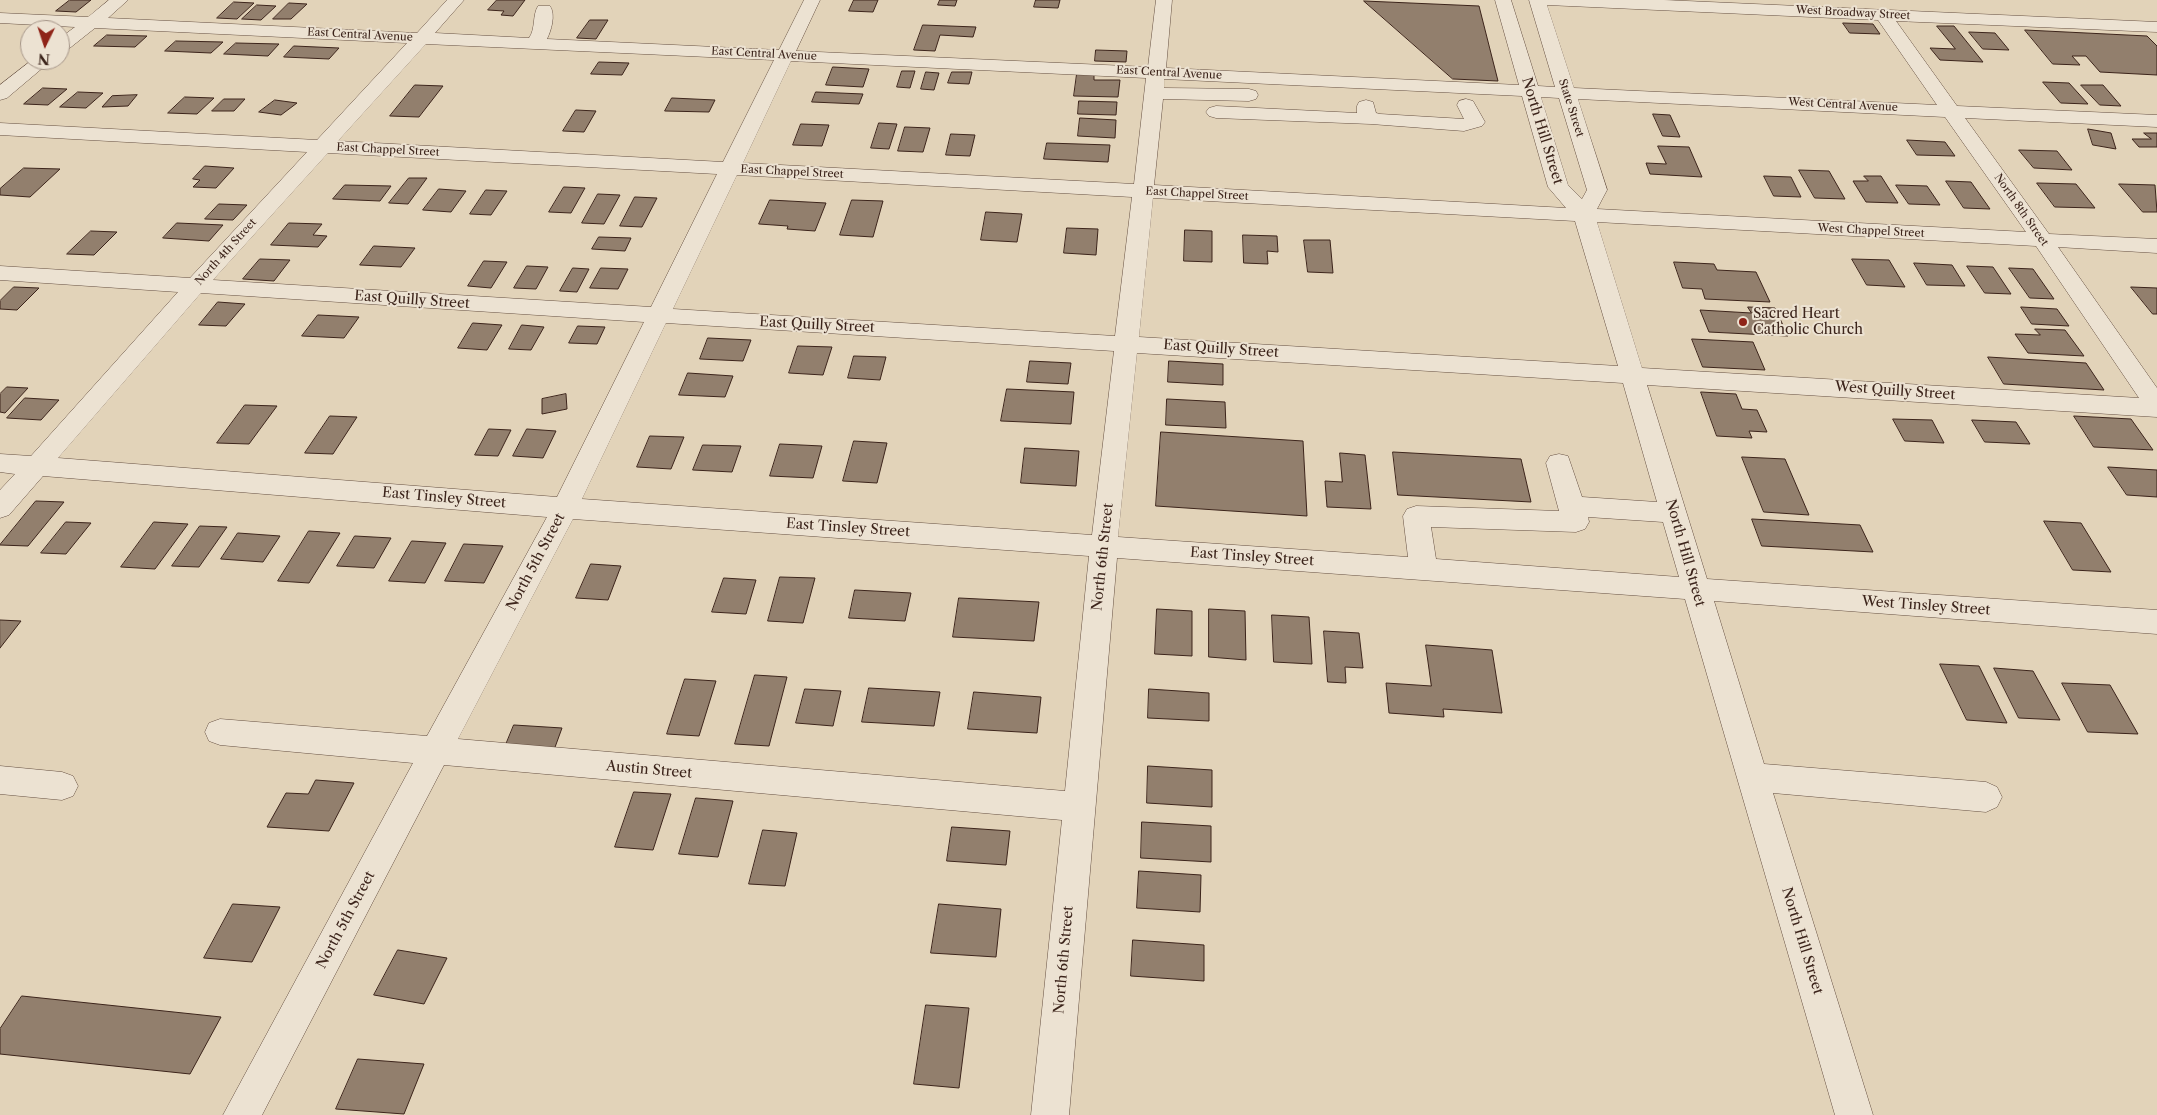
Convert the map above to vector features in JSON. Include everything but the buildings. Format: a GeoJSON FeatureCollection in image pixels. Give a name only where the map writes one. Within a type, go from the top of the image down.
{"type":"FeatureCollection","features":[{"type":"Feature","properties":{"kind":"street"},"geometry":{"type":"LineString","coordinates":[[70,39],[120,0]]}},
{"type":"Feature","properties":{"kind":"street","name":"North 4th Street"},"geometry":{"type":"LineString","coordinates":[[0,508],[195,286],[456,0]]}},
{"type":"Feature","properties":{"kind":"street","name":"North 5th Street"},"geometry":{"type":"LineString","coordinates":[[242,1115],[565,508],[812,0]]}},
{"type":"Feature","properties":{"kind":"street","name":"North 6th Street"},"geometry":{"type":"LineString","coordinates":[[1050,1115],[1104,546],[1164,0]]}},
{"type":"Feature","properties":{"kind":"street","name":"North Hill Street"},"geometry":{"type":"LineString","coordinates":[[1502,0],[1558,188],[1584,214],[1634,375],[1696,590],[1854,1115]]}},
{"type":"Feature","properties":{"kind":"street","name":"State Street"},"geometry":{"type":"LineString","coordinates":[[1537,0],[1598,190],[1584,214]]}},
{"type":"Feature","properties":{"kind":"street","name":"West Broadway Street"},"geometry":{"type":"LineString","coordinates":[[1549,0],[2157,27]]}},
{"type":"Feature","properties":{"kind":"street"},"geometry":{"type":"LineString","coordinates":[[535,43],[542,32],[544,10]]}},
{"type":"Feature","properties":{"kind":"street","name":"North 8th Street"},"geometry":{"type":"LineString","coordinates":[[1883,15],[2043,241],[2157,407]]}},
{"type":"Feature","properties":{"kind":"street","name":"East Central Avenue"},"geometry":{"type":"LineString","coordinates":[[0,18],[785,55],[1154,83],[1528,90]]}},
{"type":"Feature","properties":{"kind":"street"},"geometry":{"type":"LineString","coordinates":[[0,94],[30,70]]}},
{"type":"Feature","properties":{"kind":"street"},"geometry":{"type":"LineString","coordinates":[[1154,83],[1191,94],[1290,95],[1534,109]]}},
{"type":"Feature","properties":{"kind":"street","name":"West Central Avenue"},"geometry":{"type":"LineString","coordinates":[[1528,90],[2157,121]]}},
{"type":"Feature","properties":{"kind":"street"},"geometry":{"type":"LineString","coordinates":[[1191,94],[1190,109],[1192,111],[1358,120],[1372,118],[1464,125],[1475,122],[1466,105]]}},
{"type":"Feature","properties":{"kind":"street"},"geometry":{"type":"LineString","coordinates":[[1365,99],[1367,117],[1372,118]]}},
{"type":"Feature","properties":{"kind":"street","name":"East Chappel Street"},"geometry":{"type":"LineString","coordinates":[[0,129],[1584,214]]}},
{"type":"Feature","properties":{"kind":"street","name":"West Chappel Street"},"geometry":{"type":"LineString","coordinates":[[1584,214],[2157,246]]}},
{"type":"Feature","properties":{"kind":"street","name":"East Quilly Street"},"geometry":{"type":"LineString","coordinates":[[0,273],[658,316],[1634,375]]}},
{"type":"Feature","properties":{"kind":"street","name":"West Quilly Street"},"geometry":{"type":"LineString","coordinates":[[1634,375],[2157,407]]}},
{"type":"Feature","properties":{"kind":"street","name":"East Tinsley Street"},"geometry":{"type":"LineString","coordinates":[[0,462],[565,508],[1696,590]]}},
{"type":"Feature","properties":{"kind":"street"},"geometry":{"type":"LineString","coordinates":[[1423,569],[1416,516],[1576,522],[1559,463]]}},
{"type":"Feature","properties":{"kind":"street"},"geometry":{"type":"LineString","coordinates":[[1571,506],[1674,513]]}},
{"type":"Feature","properties":{"kind":"street","name":"West Tinsley Street"},"geometry":{"type":"LineString","coordinates":[[1696,590],[2157,622]]}},
{"type":"Feature","properties":{"kind":"street","name":"Austin Street"},"geometry":{"type":"LineString","coordinates":[[220,732],[1078,807]]}},
{"type":"Feature","properties":{"kind":"street"},"geometry":{"type":"LineString","coordinates":[[1753,777],[1986,797]]}},
{"type":"Feature","properties":{"kind":"street"},"geometry":{"type":"LineString","coordinates":[[0,780],[62,786]]}},
{"type":"Feature","properties":{"kind":"place","name":"Sacred Heart Catholic Church"},"geometry":{"type":"Point","coordinates":[1743,322]}}]}
